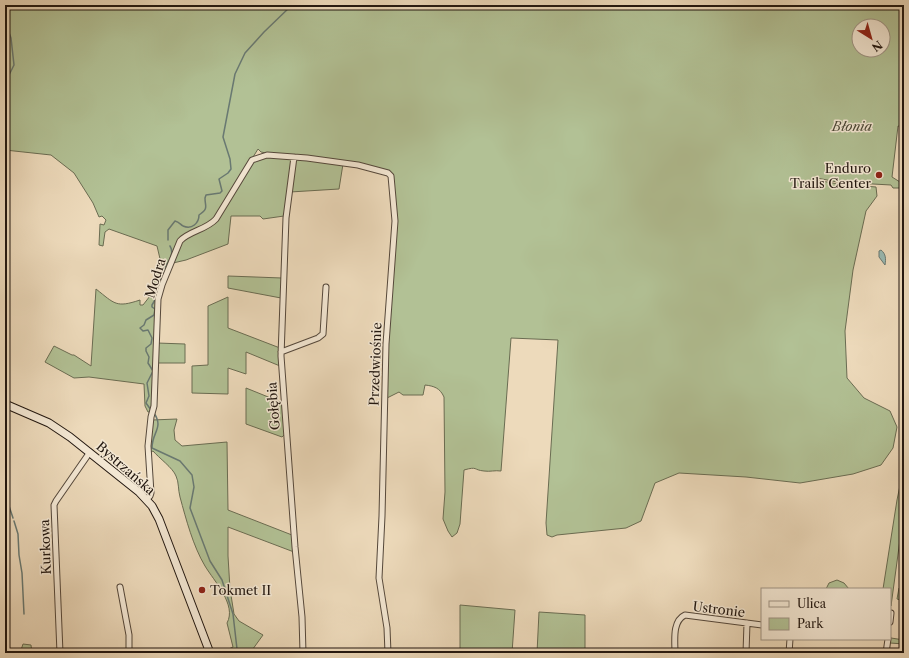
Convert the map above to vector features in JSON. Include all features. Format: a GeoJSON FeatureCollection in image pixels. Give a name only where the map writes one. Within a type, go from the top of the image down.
{"type":"FeatureCollection","features":[{"type":"Feature","properties":{"kind":"main road","name":"Bystrzańska"},"geometry":{"type":"LineString","coordinates":[[5,404],[49,423],[90,452],[147,499],[160,519],[203,636],[211,653]]}},
{"type":"Feature","properties":{"kind":"street","name":"Modra"},"geometry":{"type":"LineString","coordinates":[[147,499],[151,493],[148,446],[151,416],[154,409],[159,295],[180,241],[184,237],[208,226],[216,219],[252,160],[267,155],[294,157]]}},
{"type":"Feature","properties":{"kind":"street","name":"Gołębia"},"geometry":{"type":"LineString","coordinates":[[294,157],[286,218],[281,352],[295,547],[302,618],[303,653]]}},
{"type":"Feature","properties":{"kind":"street","name":"Przedwiośnie"},"geometry":{"type":"LineString","coordinates":[[294,157],[358,165],[384,171],[391,176],[395,221],[386,344],[379,578],[387,628],[388,653]]}},
{"type":"Feature","properties":{"kind":"street"},"geometry":{"type":"LineString","coordinates":[[281,352],[318,338],[323,334],[326,287]]}},
{"type":"Feature","properties":{"kind":"street","name":"Kurkowa"},"geometry":{"type":"LineString","coordinates":[[60,653],[54,505],[90,452]]}},
{"type":"Feature","properties":{"kind":"street"},"geometry":{"type":"LineString","coordinates":[[120,587],[129,635],[129,653]]}},
{"type":"Feature","properties":{"kind":"street","name":"Ustronie"},"geometry":{"type":"LineString","coordinates":[[675,653],[676,623],[681,617],[685,616],[761,625]]}},
{"type":"Feature","properties":{"kind":"street"},"geometry":{"type":"LineString","coordinates":[[746,653],[747,623]]}},
{"type":"Feature","properties":{"kind":"street"},"geometry":{"type":"LineString","coordinates":[[789,653],[790,640]]}},
{"type":"Feature","properties":{"kind":"street"},"geometry":{"type":"LineString","coordinates":[[886,653],[888,640]]}},
{"type":"Feature","properties":{"kind":"green space","name":"Błonia"},"geometry":{"type":"Polygon","coordinates":[[[5,5],[904,5],[904,127],[898,126],[892,177],[904,183],[904,188],[893,188],[891,185],[837,182],[817,178],[816,180],[838,184],[876,187],[877,196],[866,211],[853,270],[845,331],[847,378],[864,398],[890,411],[897,427],[893,448],[881,465],[853,474],[800,483],[746,477],[679,473],[655,483],[641,521],[626,528],[557,535],[552,537],[547,535],[546,523],[558,340],[511,338],[501,471],[481,471],[474,468],[464,470],[460,524],[457,533],[452,537],[443,519],[445,492],[444,397],[441,391],[425,385],[423,395],[403,395],[399,392],[385,399],[386,363],[395,241],[389,171],[266,153],[261,152],[258,149],[215,219],[181,238],[157,294],[150,292],[161,263],[157,246],[109,229],[105,232],[103,246],[99,245],[100,224],[104,225],[106,220],[102,216],[99,217],[93,203],[74,173],[51,155],[5,150],[5,5]]]}},
{"type":"Feature","properties":{"kind":"green space"},"geometry":{"type":"Polygon","coordinates":[[[266,157],[292,158],[284,216],[263,219],[260,216],[231,216],[228,244],[186,260],[173,263],[182,240],[209,227],[253,162],[266,157]]]}},
{"type":"Feature","properties":{"kind":"green space"},"geometry":{"type":"Polygon","coordinates":[[[294,159],[343,164],[339,189],[290,192],[294,159]]]}},
{"type":"Feature","properties":{"kind":"green space"},"geometry":{"type":"Polygon","coordinates":[[[228,276],[282,278],[281,298],[228,288],[228,276]]]}},
{"type":"Feature","properties":{"kind":"green space"},"geometry":{"type":"Polygon","coordinates":[[[96,289],[112,301],[121,304],[140,300],[140,305],[143,305],[150,296],[157,297],[151,412],[148,412],[145,406],[144,384],[89,377],[74,378],[45,362],[54,346],[74,355],[91,366],[96,289]]]}},
{"type":"Feature","properties":{"kind":"green space"},"geometry":{"type":"Polygon","coordinates":[[[228,297],[228,328],[280,348],[280,366],[246,352],[246,374],[228,368],[228,394],[192,393],[192,366],[208,365],[208,306],[228,297]]]}},
{"type":"Feature","properties":{"kind":"green space"},"geometry":{"type":"Polygon","coordinates":[[[157,343],[185,344],[185,363],[157,363],[157,343]]]}},
{"type":"Feature","properties":{"kind":"green space"},"geometry":{"type":"Polygon","coordinates":[[[246,388],[283,403],[285,434],[282,437],[246,424],[246,388]]]}},
{"type":"Feature","properties":{"kind":"green space"},"geometry":{"type":"Polygon","coordinates":[[[177,419],[174,430],[175,440],[182,446],[227,442],[228,510],[292,535],[294,552],[228,527],[230,589],[234,614],[239,621],[263,635],[250,653],[220,653],[233,647],[227,623],[229,609],[227,601],[219,586],[205,566],[197,550],[179,494],[177,478],[169,466],[153,451],[149,453],[152,420],[177,419]]]}},
{"type":"Feature","properties":{"kind":"green space"},"geometry":{"type":"Polygon","coordinates":[[[904,466],[904,510],[891,606],[891,588],[883,588],[904,466]]]}},
{"type":"Feature","properties":{"kind":"green space"},"geometry":{"type":"Polygon","coordinates":[[[837,580],[844,583],[848,588],[826,588],[829,583],[837,580]]]}},
{"type":"Feature","properties":{"kind":"green space"},"geometry":{"type":"Polygon","coordinates":[[[899,588],[904,589],[904,601],[897,599],[899,588]]]}},
{"type":"Feature","properties":{"kind":"green space"},"geometry":{"type":"Polygon","coordinates":[[[460,605],[515,610],[512,653],[460,653],[460,605]]]}},
{"type":"Feature","properties":{"kind":"green space"},"geometry":{"type":"Polygon","coordinates":[[[539,612],[585,615],[585,653],[537,653],[539,612]]]}},
{"type":"Feature","properties":{"kind":"green space"},"geometry":{"type":"Polygon","coordinates":[[[891,638],[904,640],[904,644],[890,643],[891,638]]]}},
{"type":"Feature","properties":{"kind":"green space"},"geometry":{"type":"Polygon","coordinates":[[[23,644],[31,645],[32,653],[20,653],[23,644]]]}},
{"type":"Feature","properties":{"kind":"water"},"geometry":{"type":"Polygon","coordinates":[[[881,250],[884,253],[886,261],[885,265],[879,257],[879,251],[881,250]]]}},
{"type":"Feature","properties":{"kind":"waterway"},"geometry":{"type":"LineString","coordinates":[[168,240],[168,230],[175,221],[186,227],[194,225],[198,221],[199,215],[205,209],[206,195],[220,193],[222,191],[219,179],[231,169],[230,159],[223,137],[235,74],[245,53],[292,5]]}},
{"type":"Feature","properties":{"kind":"waterway"},"geometry":{"type":"LineString","coordinates":[[5,22],[11,38],[14,65],[9,75],[5,93]]}},
{"type":"Feature","properties":{"kind":"waterway"},"geometry":{"type":"LineString","coordinates":[[151,410],[146,403],[149,396],[147,383],[153,371],[148,363],[149,357],[146,348],[151,344],[152,338],[148,330],[143,331],[140,328],[144,325],[146,320],[154,315],[155,309],[152,307],[155,300],[153,290],[162,277],[163,270],[170,258],[172,252],[170,246]]}},
{"type":"Feature","properties":{"kind":"waterway"},"geometry":{"type":"LineString","coordinates":[[154,413],[157,418],[158,426],[152,443],[152,448],[180,461],[192,475],[194,487],[190,508],[210,561],[222,580],[233,614],[238,653]]}},
{"type":"Feature","properties":{"kind":"waterway"},"geometry":{"type":"LineString","coordinates":[[5,494],[13,518]]}},
{"type":"Feature","properties":{"kind":"waterway"},"geometry":{"type":"LineString","coordinates":[[14,521],[18,534],[24,614]]}},
{"type":"Feature","properties":{"kind":"place","name":"Enduro Trails Center"},"geometry":{"type":"Point","coordinates":[879,175]}},
{"type":"Feature","properties":{"kind":"place","name":"Tokmet II"},"geometry":{"type":"Point","coordinates":[202,590]}}]}
